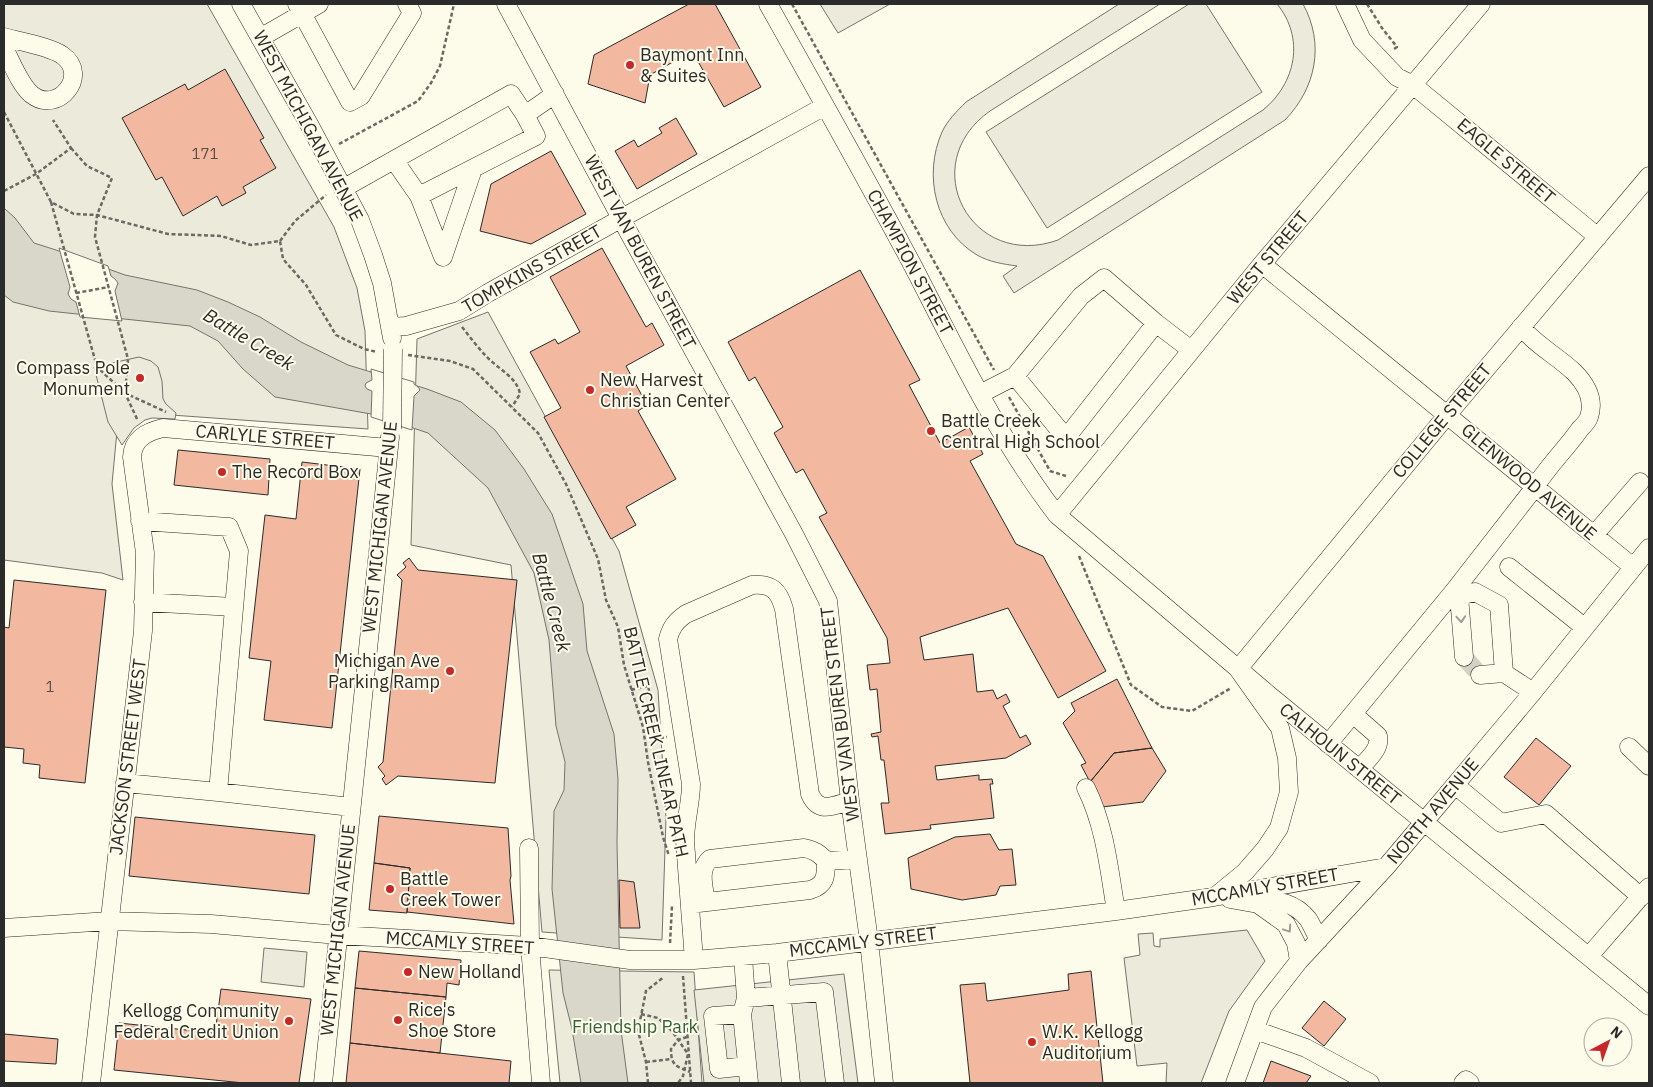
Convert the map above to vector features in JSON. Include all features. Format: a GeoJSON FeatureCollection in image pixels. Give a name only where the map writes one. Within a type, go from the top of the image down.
{"type":"FeatureCollection","features":[{"type":"Feature","properties":{"kind":"street","name":"WEST MICHIGAN AVENUE"},"geometry":{"type":"LineString","coordinates":[[241,4],[360,220],[382,283],[390,327],[392,352],[392,429],[388,448],[323,1083]]}},
{"type":"Feature","properties":{"kind":"street"},"geometry":{"type":"LineString","coordinates":[[260,38],[300,9],[319,4]]}},
{"type":"Feature","properties":{"kind":"street"},"geometry":{"type":"LineString","coordinates":[[300,9],[350,102],[361,96],[412,13],[407,4]]}},
{"type":"Feature","properties":{"kind":"street","name":"WEST VAN BUREN STREET"},"geometry":{"type":"LineString","coordinates":[[506,4],[794,534],[828,601],[884,1083]]}},
{"type":"Feature","properties":{"kind":"street","name":"CHAMPION STREET"},"geometry":{"type":"LineString","coordinates":[[768,4],[887,218],[980,394],[1043,497],[1058,515]]}},
{"type":"Feature","properties":{"kind":"street","name":"EAGLE STREET"},"geometry":{"type":"LineString","coordinates":[[1345,4],[1362,40],[1397,77],[1413,85],[1598,237]]}},
{"type":"Feature","properties":{"kind":"street","name":"WEST STREET"},"geometry":{"type":"LineString","coordinates":[[1058,515],[1262,264],[1481,4]]}},
{"type":"Feature","properties":{"kind":"street"},"geometry":{"type":"LineString","coordinates":[[4,37],[64,56],[72,70],[74,77],[72,84],[62,96],[53,100],[44,100],[33,95],[25,87],[4,48]]}},
{"type":"Feature","properties":{"kind":"street"},"geometry":{"type":"LineString","coordinates":[[344,188],[510,94],[525,115],[536,136],[419,196]]}},
{"type":"Feature","properties":{"kind":"street"},"geometry":{"type":"LineString","coordinates":[[525,115],[555,94]]}},
{"type":"Feature","properties":{"kind":"street","name":"TOMPKINS STREET"},"geometry":{"type":"LineString","coordinates":[[390,327],[406,326],[459,311],[825,106]]}},
{"type":"Feature","properties":{"kind":"street"},"geometry":{"type":"LineString","coordinates":[[394,160],[419,196],[442,257],[473,169]]}},
{"type":"Feature","properties":{"kind":"street","name":"COLLEGE STREET"},"geometry":{"type":"LineString","coordinates":[[1238,669],[1448,414],[1649,176]]}},
{"type":"Feature","properties":{"kind":"street","name":"GLENWOOD AVENUE"},"geometry":{"type":"LineString","coordinates":[[1262,264],[1448,414],[1633,568]]}},
{"type":"Feature","properties":{"kind":"street"},"geometry":{"type":"LineString","coordinates":[[980,394],[1008,380],[1080,296],[1104,278],[1156,323],[1192,350]]}},
{"type":"Feature","properties":{"kind":"street"},"geometry":{"type":"LineString","coordinates":[[1008,380],[1066,438],[1156,323]]}},
{"type":"Feature","properties":{"kind":"street"},"geometry":{"type":"LineString","coordinates":[[1328,744],[1457,593],[1543,474],[1572,441],[1589,417],[1591,403],[1587,388],[1573,372],[1532,339],[1521,327]]}},
{"type":"Feature","properties":{"kind":"street","name":"CARLYLE STREET"},"geometry":{"type":"LineString","coordinates":[[144,434],[162,428],[388,448]]}},
{"type":"Feature","properties":{"kind":"street","name":"JACKSON STREET WEST"},"geometry":{"type":"LineString","coordinates":[[91,1083],[143,632],[144,553],[132,457],[136,443],[144,434]]}},
{"type":"Feature","properties":{"kind":"street"},"geometry":{"type":"LineString","coordinates":[[1594,535],[1640,482]]}},
{"type":"Feature","properties":{"kind":"street","name":"CALHOUN STREET"},"geometry":{"type":"LineString","coordinates":[[1058,515],[1328,744],[1649,1006]]}},
{"type":"Feature","properties":{"kind":"street"},"geometry":{"type":"LineString","coordinates":[[140,521],[229,527],[239,551],[218,792]]}},
{"type":"Feature","properties":{"kind":"street","name":"NORTH AVENUE"},"geometry":{"type":"LineString","coordinates":[[1235,1083],[1263,1007],[1299,961],[1386,867],[1456,785],[1649,548]]}},
{"type":"Feature","properties":{"kind":"street"},"geometry":{"type":"LineString","coordinates":[[1510,567],[1584,627]]}},
{"type":"Feature","properties":{"kind":"street"},"geometry":{"type":"LineString","coordinates":[[694,960],[685,827],[691,798],[691,784],[669,651],[668,639],[671,628],[686,614],[752,585],[764,584],[774,590],[781,599],[784,609],[810,794],[814,803],[820,807],[830,807],[850,801]]}},
{"type":"Feature","properties":{"kind":"street"},"geometry":{"type":"LineString","coordinates":[[1457,593],[1474,592],[1499,605],[1504,673]]}},
{"type":"Feature","properties":{"kind":"street"},"geometry":{"type":"LineString","coordinates":[[1457,593],[1464,657]]}},
{"type":"Feature","properties":{"kind":"street"},"geometry":{"type":"LineString","coordinates":[[144,602],[234,607]]}},
{"type":"Feature","properties":{"kind":"street"},"geometry":{"type":"LineString","coordinates":[[1214,897],[1245,872],[1265,849],[1279,828],[1289,792],[1287,758],[1280,728],[1238,669]]}},
{"type":"Feature","properties":{"kind":"street"},"geometry":{"type":"LineString","coordinates":[[1480,675],[1504,673],[1533,692]]}},
{"type":"Feature","properties":{"kind":"street"},"geometry":{"type":"LineString","coordinates":[[1353,714],[1378,736],[1379,741],[1374,751],[1359,769]]}},
{"type":"Feature","properties":{"kind":"street"},"geometry":{"type":"LineString","coordinates":[[1628,748],[1649,766]]}},
{"type":"Feature","properties":{"kind":"street"},"geometry":{"type":"LineString","coordinates":[[125,783],[351,807]]}},
{"type":"Feature","properties":{"kind":"street"},"geometry":{"type":"LineString","coordinates":[[1456,785],[1501,823],[1546,814],[1645,892],[1589,956]]}},
{"type":"Feature","properties":{"kind":"street"},"geometry":{"type":"LineString","coordinates":[[1086,788],[1095,805],[1100,823],[1116,910]]}},
{"type":"Feature","properties":{"kind":"street"},"geometry":{"type":"LineString","coordinates":[[529,848],[539,947],[541,1083]]}},
{"type":"Feature","properties":{"kind":"street"},"geometry":{"type":"LineString","coordinates":[[804,848],[820,854],[826,861],[824,882],[818,888],[689,903],[705,864],[710,859],[804,848]]}},
{"type":"Feature","properties":{"kind":"street"},"geometry":{"type":"LineString","coordinates":[[826,861],[858,859]]}},
{"type":"Feature","properties":{"kind":"street","name":"MCCAMLY STREET"},"geometry":{"type":"LineString","coordinates":[[4,928],[109,921],[211,924],[338,935],[539,947],[630,960],[694,960],[776,954],[1214,897],[1386,867]]}},
{"type":"Feature","properties":{"kind":"street"},"geometry":{"type":"LineString","coordinates":[[1214,897],[1258,904],[1286,924],[1296,943],[1299,961]]}},
{"type":"Feature","properties":{"kind":"street"},"geometry":{"type":"LineString","coordinates":[[1258,904],[1267,900],[1287,903],[1309,920],[1319,940]]}},
{"type":"Feature","properties":{"kind":"street"},"geometry":{"type":"LineString","coordinates":[[776,954],[791,1083]]}},
{"type":"Feature","properties":{"kind":"street"},"geometry":{"type":"LineString","coordinates":[[743,956],[744,1006],[748,1075],[719,1069],[713,1016],[744,1006],[781,997],[824,992],[835,1083]]}},
{"type":"Feature","properties":{"kind":"street"},"geometry":{"type":"LineString","coordinates":[[1255,1030],[1306,1048],[1370,1083]]}},
{"type":"Feature","properties":{"kind":"street"},"geometry":{"type":"LineString","coordinates":[[1463,1083],[1466,1080],[1470,1083]]}},
{"type":"Feature","properties":{"kind":"path"},"geometry":{"type":"LineString","coordinates":[[339,144],[418,101],[440,66],[454,4]]}},
{"type":"Feature","properties":{"kind":"path"},"geometry":{"type":"LineString","coordinates":[[792,4],[1008,380],[1050,472],[1066,476]]}},
{"type":"Feature","properties":{"kind":"path"},"geometry":{"type":"LineString","coordinates":[[1367,4],[1396,47],[1390,53]]}},
{"type":"Feature","properties":{"kind":"path"},"geometry":{"type":"LineString","coordinates":[[4,112],[51,202],[97,366],[125,392],[167,412]]}},
{"type":"Feature","properties":{"kind":"path"},"geometry":{"type":"LineString","coordinates":[[53,120],[71,148],[87,166],[112,178],[96,215],[95,237],[128,359],[125,392],[144,434]]}},
{"type":"Feature","properties":{"kind":"path"},"geometry":{"type":"LineString","coordinates":[[4,191],[36,174],[71,148]]}},
{"type":"Feature","properties":{"kind":"path"},"geometry":{"type":"LineString","coordinates":[[51,202],[74,214],[96,215],[168,234],[221,236],[251,245],[280,241],[295,221],[326,195]]}},
{"type":"Feature","properties":{"kind":"path","name":"BATTLE CREEK LINEAR PATH"},"geometry":{"type":"LineString","coordinates":[[280,241],[283,259],[306,285],[336,334],[370,352],[392,352],[450,361],[472,369],[538,433],[566,484],[598,560],[606,600],[618,627],[624,665],[643,727],[663,837],[670,859]]}},
{"type":"Feature","properties":{"kind":"path"},"geometry":{"type":"LineString","coordinates":[[76,293],[109,287]]}},
{"type":"Feature","properties":{"kind":"path"},"geometry":{"type":"LineString","coordinates":[[461,325],[487,358],[514,381],[519,388],[520,394],[512,407]]}},
{"type":"Feature","properties":{"kind":"path"},"geometry":{"type":"LineString","coordinates":[[1077,553],[1131,685],[1162,707],[1192,711],[1234,686]]}},
{"type":"Feature","properties":{"kind":"path"},"geometry":{"type":"LineString","coordinates":[[631,690],[648,686],[659,738],[683,735]]}},
{"type":"Feature","properties":{"kind":"path"},"geometry":{"type":"LineString","coordinates":[[648,1083],[646,1062],[638,1031],[646,991],[666,975],[689,903]]}},
{"type":"Feature","properties":{"kind":"path"},"geometry":{"type":"LineString","coordinates":[[683,976],[691,1083]]}},
{"type":"Feature","properties":{"kind":"path"},"geometry":{"type":"LineString","coordinates":[[641,1014],[658,1018],[672,1031],[688,1054],[685,1070],[678,1083]]}},
{"type":"Feature","properties":{"kind":"path"},"geometry":{"type":"LineString","coordinates":[[687,1037],[678,1040],[671,1049],[671,1059],[678,1068],[690,1072]]}},
{"type":"Feature","properties":{"kind":"path"},"geometry":{"type":"LineString","coordinates":[[646,1062],[671,1059]]}},
{"type":"Feature","properties":{"kind":"green space"},"geometry":{"type":"Polygon","coordinates":[[[4,4],[207,4],[334,227],[357,288],[365,331],[368,429],[157,414],[117,431],[112,484],[123,580],[102,573],[4,560],[4,4]]]}},
{"type":"Feature","properties":{"kind":"green space"},"geometry":{"type":"Polygon","coordinates":[[[820,4],[890,4],[838,33],[820,4]]]}},
{"type":"Feature","properties":{"kind":"green space"},"geometry":{"type":"Polygon","coordinates":[[[1119,4],[1160,4],[990,111],[968,133],[956,158],[955,184],[963,207],[979,227],[1000,241],[1027,246],[1058,240],[1263,110],[1283,87],[1293,60],[1294,45],[1291,31],[1286,17],[1277,4],[1303,4],[1310,19],[1314,34],[1315,50],[1310,80],[1296,107],[1285,120],[1014,293],[1003,276],[1017,266],[991,261],[977,255],[951,231],[942,216],[934,183],[934,166],[936,149],[942,132],[949,120],[966,102],[1119,4]]]}},
{"type":"Feature","properties":{"kind":"green space"},"geometry":{"type":"Polygon","coordinates":[[[1189,4],[1206,4],[1262,92],[1047,228],[986,132],[1189,4]]]}},
{"type":"Feature","properties":{"kind":"green space"},"geometry":{"type":"Polygon","coordinates":[[[488,312],[619,551],[658,690],[666,818],[662,940],[542,932],[511,565],[411,545],[417,339],[488,312]]]}},
{"type":"Feature","properties":{"kind":"green space"},"geometry":{"type":"Polygon","coordinates":[[[264,948],[307,952],[304,987],[261,982],[264,948]]]}},
{"type":"Feature","properties":{"kind":"green space","name":"Friendship Park"},"geometry":{"type":"Polygon","coordinates":[[[549,970],[694,972],[702,1083],[560,1083],[549,970]]]}},
{"type":"Feature","properties":{"kind":"shaded area"},"geometry":{"type":"Polygon","coordinates":[[[139,357],[151,361],[158,367],[162,381],[163,399],[176,413],[175,419],[152,418],[145,420],[134,428],[122,445],[108,422],[94,367],[139,357]]]}},
{"type":"Feature","properties":{"kind":"shaded area"},"geometry":{"type":"Polygon","coordinates":[[[1247,930],[1265,961],[1229,1011],[1201,1083],[1166,1083],[1167,1063],[1137,1066],[1124,958],[1140,955],[1138,934],[1153,933],[1154,946],[1160,947],[1160,939],[1247,930]]]}},
{"type":"Feature","properties":{"kind":"shaded area"},"geometry":{"type":"Polygon","coordinates":[[[844,974],[858,1083],[704,1083],[694,990],[844,974]]]}},
{"type":"Feature","properties":{"kind":"water","name":"Battle Creek"},"geometry":{"type":"Polygon","coordinates":[[[4,208],[15,218],[34,243],[125,275],[197,290],[260,317],[301,342],[348,365],[427,389],[461,402],[495,430],[524,469],[552,514],[583,604],[587,651],[614,734],[618,779],[617,843],[621,1030],[628,1083],[581,1083],[572,1029],[563,993],[552,889],[554,811],[564,790],[565,762],[556,726],[549,640],[534,573],[488,488],[428,433],[371,414],[275,397],[243,369],[218,341],[190,326],[49,311],[13,302],[4,295],[4,208]]]}},
{"type":"Feature","properties":{"kind":"pier"},"geometry":{"type":"Polygon","coordinates":[[[59,248],[108,266],[111,276],[118,283],[115,291],[122,321],[80,317],[76,302],[68,294],[70,287],[59,248]]]}},
{"type":"Feature","properties":{"kind":"pier"},"geometry":{"type":"Polygon","coordinates":[[[371,369],[414,382],[418,387],[420,390],[414,396],[412,430],[371,417],[372,391],[365,386],[366,383],[372,380],[371,369]]]}},
{"type":"Feature","properties":{"kind":"building","name":"Baymont Inn & Suites"},"geometry":{"type":"Polygon","coordinates":[[[689,4],[715,4],[761,87],[724,107],[692,51],[650,75],[645,103],[588,84],[594,55],[689,4]]]}},
{"type":"Feature","properties":{"kind":"building"},"geometry":{"type":"Polygon","coordinates":[[[225,69],[264,138],[260,140],[276,168],[243,187],[246,193],[222,206],[217,196],[183,216],[162,177],[156,180],[122,118],[185,84],[188,90],[225,69]]]}},
{"type":"Feature","properties":{"kind":"building"},"geometry":{"type":"Polygon","coordinates":[[[676,118],[697,154],[637,189],[615,151],[634,140],[638,147],[662,133],[659,128],[676,118]]]}},
{"type":"Feature","properties":{"kind":"building"},"geometry":{"type":"Polygon","coordinates":[[[551,151],[586,214],[531,244],[480,231],[491,184],[551,151]]]}},
{"type":"Feature","properties":{"kind":"building"},"geometry":{"type":"Polygon","coordinates":[[[602,248],[646,327],[652,323],[664,345],[626,366],[647,405],[638,411],[676,479],[626,507],[636,525],[611,539],[544,417],[561,408],[530,352],[555,339],[558,344],[580,332],[550,277],[602,248]]]}},
{"type":"Feature","properties":{"kind":"building"},"geometry":{"type":"Polygon","coordinates":[[[860,270],[920,380],[909,385],[940,443],[969,427],[983,454],[970,461],[1016,544],[1043,556],[1106,671],[1058,698],[1008,608],[920,637],[924,660],[973,654],[977,692],[993,690],[997,699],[1006,694],[1010,702],[1003,706],[1020,738],[1026,735],[1031,744],[1006,758],[935,766],[937,780],[979,775],[979,780],[992,779],[993,784],[990,784],[994,818],[930,825],[931,829],[885,834],[881,803],[889,803],[884,760],[881,760],[878,736],[872,737],[871,734],[881,732],[877,689],[870,690],[867,665],[890,663],[887,638],[819,517],[827,513],[803,469],[796,473],[774,433],[783,427],[755,377],[749,381],[728,342],[860,270]]]}},
{"type":"Feature","properties":{"kind":"building","name":"The Record Box"},"geometry":{"type":"Polygon","coordinates":[[[178,450],[270,459],[268,495],[174,485],[178,450]]]}},
{"type":"Feature","properties":{"kind":"building"},"geometry":{"type":"Polygon","coordinates":[[[302,462],[360,469],[332,728],[264,720],[271,661],[249,658],[265,515],[296,519],[302,462]]]}},
{"type":"Feature","properties":{"kind":"building","name":"Michigan Ave Parking Ramp"},"geometry":{"type":"Polygon","coordinates":[[[409,558],[418,570],[517,580],[495,783],[398,776],[386,785],[382,779],[385,776],[378,767],[383,762],[402,580],[397,575],[406,567],[403,563],[409,558]]]}},
{"type":"Feature","properties":{"kind":"building"},"geometry":{"type":"Polygon","coordinates":[[[14,580],[106,590],[85,783],[39,778],[40,765],[23,763],[24,749],[4,747],[4,627],[9,628],[14,580]]]}},
{"type":"Feature","properties":{"kind":"building"},"geometry":{"type":"Polygon","coordinates":[[[1117,679],[1152,748],[1114,753],[1090,782],[1081,765],[1086,763],[1063,723],[1075,711],[1071,703],[1117,679]]]}},
{"type":"Feature","properties":{"kind":"building"},"geometry":{"type":"Polygon","coordinates":[[[1536,738],[1571,766],[1539,805],[1504,777],[1536,738]]]}},
{"type":"Feature","properties":{"kind":"building"},"geometry":{"type":"Polygon","coordinates":[[[1152,748],[1166,771],[1143,802],[1102,807],[1090,782],[1114,753],[1152,748]]]}},
{"type":"Feature","properties":{"kind":"building"},"geometry":{"type":"Polygon","coordinates":[[[379,816],[508,828],[514,924],[407,912],[410,868],[374,863],[379,816]]]}},
{"type":"Feature","properties":{"kind":"building"},"geometry":{"type":"Polygon","coordinates":[[[135,817],[315,835],[309,894],[129,876],[135,817]]]}},
{"type":"Feature","properties":{"kind":"building"},"geometry":{"type":"Polygon","coordinates":[[[990,834],[999,850],[1012,849],[1016,885],[1000,886],[996,895],[962,900],[911,889],[908,858],[955,837],[990,834]]]}},
{"type":"Feature","properties":{"kind":"building","name":"Battle Creek Tower"},"geometry":{"type":"Polygon","coordinates":[[[374,863],[410,868],[407,913],[369,910],[374,863]]]}},
{"type":"Feature","properties":{"kind":"building"},"geometry":{"type":"Polygon","coordinates":[[[619,880],[634,882],[640,928],[620,928],[619,880]]]}},
{"type":"Feature","properties":{"kind":"building","name":"New Holland"},"geometry":{"type":"Polygon","coordinates":[[[359,951],[461,960],[459,985],[447,983],[446,997],[355,988],[359,951]]]}},
{"type":"Feature","properties":{"kind":"building","name":"W.K. Kellogg Auditorium"},"geometry":{"type":"Polygon","coordinates":[[[1091,971],[1103,1083],[970,1083],[960,985],[985,983],[987,1001],[1069,990],[1068,974],[1091,971]]]}},
{"type":"Feature","properties":{"kind":"building","name":"Rice's Shoe Store"},"geometry":{"type":"Polygon","coordinates":[[[355,988],[446,997],[440,1053],[350,1043],[355,988]]]}},
{"type":"Feature","properties":{"kind":"building"},"geometry":{"type":"Polygon","coordinates":[[[221,989],[311,999],[299,1083],[244,1083],[114,1070],[119,1023],[215,1033],[221,989]]]}},
{"type":"Feature","properties":{"kind":"building"},"geometry":{"type":"Polygon","coordinates":[[[1324,1001],[1346,1019],[1324,1046],[1302,1028],[1324,1001]]]}},
{"type":"Feature","properties":{"kind":"building"},"geometry":{"type":"Polygon","coordinates":[[[4,1034],[58,1039],[56,1064],[4,1061],[4,1034]]]}},
{"type":"Feature","properties":{"kind":"building"},"geometry":{"type":"Polygon","coordinates":[[[350,1043],[511,1061],[509,1083],[346,1083],[350,1043]]]}},
{"type":"Feature","properties":{"kind":"building"},"geometry":{"type":"Polygon","coordinates":[[[1271,1061],[1311,1076],[1306,1083],[1263,1083],[1271,1061]]]}},
{"type":"Feature","properties":{"kind":"tunnel"},"geometry":{"type":"LineString","coordinates":[[1464,657],[1480,675]]}},
{"type":"Feature","properties":{"kind":"place","name":"Baymont Inn & Suites"},"geometry":{"type":"Point","coordinates":[630,65]}},
{"type":"Feature","properties":{"kind":"place","name":"Compass Pole Monument"},"geometry":{"type":"Point","coordinates":[140,378]}},
{"type":"Feature","properties":{"kind":"place","name":"New Harvest Christian Center"},"geometry":{"type":"Point","coordinates":[590,390]}},
{"type":"Feature","properties":{"kind":"place","name":"Battle Creek Central High School"},"geometry":{"type":"Point","coordinates":[931,431]}},
{"type":"Feature","properties":{"kind":"place","name":"The Record Box"},"geometry":{"type":"Point","coordinates":[222,472]}},
{"type":"Feature","properties":{"kind":"place","name":"Michigan Ave Parking Ramp"},"geometry":{"type":"Point","coordinates":[450,671]}},
{"type":"Feature","properties":{"kind":"place","name":"Battle Creek Tower"},"geometry":{"type":"Point","coordinates":[390,889]}},
{"type":"Feature","properties":{"kind":"place","name":"New Holland"},"geometry":{"type":"Point","coordinates":[408,972]}},
{"type":"Feature","properties":{"kind":"place","name":"Rice's Shoe Store"},"geometry":{"type":"Point","coordinates":[398,1020]}},
{"type":"Feature","properties":{"kind":"place","name":"Kellogg Community Federal Credit Union"},"geometry":{"type":"Point","coordinates":[289,1021]}},
{"type":"Feature","properties":{"kind":"place","name":"W.K. Kellogg Auditorium"},"geometry":{"type":"Point","coordinates":[1032,1042]}}]}
